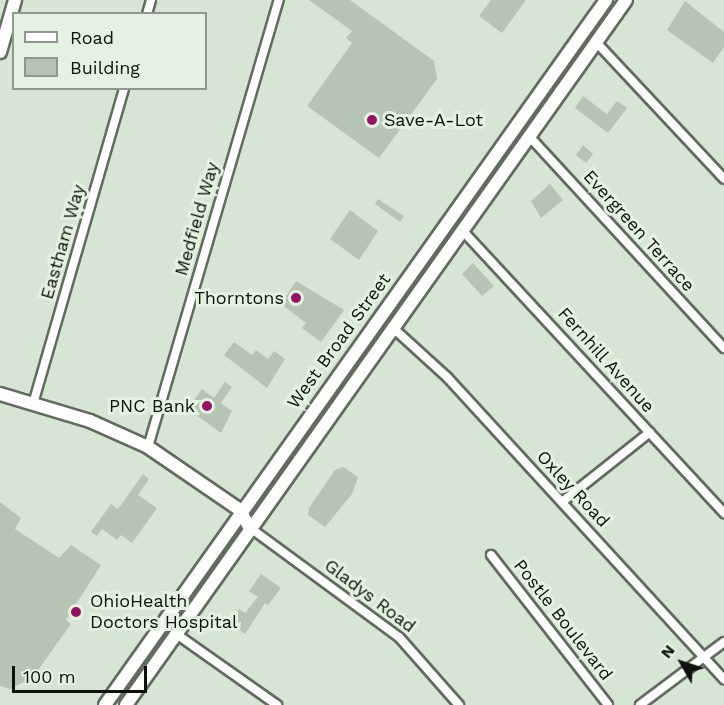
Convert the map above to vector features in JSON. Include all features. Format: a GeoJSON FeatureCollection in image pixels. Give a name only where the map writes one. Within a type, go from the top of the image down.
{"type":"FeatureCollection","features":[{"type":"Feature","properties":{"kind":"main road"},"geometry":{"type":"LineString","coordinates":[[0,52],[15,0]]}},
{"type":"Feature","properties":{"kind":"main road","name":"West Broad Street"},"geometry":{"type":"LineString","coordinates":[[105,705],[240,510],[606,0]]}},
{"type":"Feature","properties":{"kind":"main road","name":"West Broad Street"},"geometry":{"type":"LineString","coordinates":[[126,705],[249,527],[626,0]]}},
{"type":"Feature","properties":{"kind":"main road"},"geometry":{"type":"LineString","coordinates":[[462,230],[469,206],[522,130],[525,114]]}},
{"type":"Feature","properties":{"kind":"main road"},"geometry":{"type":"LineString","coordinates":[[320,428],[327,408],[386,319],[386,307]]}},
{"type":"Feature","properties":{"kind":"main road"},"geometry":{"type":"LineString","coordinates":[[0,394],[90,421],[148,447],[240,510],[249,527]]}},
{"type":"Feature","properties":{"kind":"street","name":"Medfield Way"},"geometry":{"type":"LineString","coordinates":[[148,447],[279,0]]}},
{"type":"Feature","properties":{"kind":"street"},"geometry":{"type":"LineString","coordinates":[[596,42],[724,179]]}},
{"type":"Feature","properties":{"kind":"street","name":"Eastham Way"},"geometry":{"type":"LineString","coordinates":[[33,404],[123,90]]}},
{"type":"Feature","properties":{"kind":"street","name":"Evergreen Terrace"},"geometry":{"type":"LineString","coordinates":[[529,136],[724,348]]}},
{"type":"Feature","properties":{"kind":"street","name":"Fernhill Avenue"},"geometry":{"type":"LineString","coordinates":[[462,230],[724,513]]}},
{"type":"Feature","properties":{"kind":"street","name":"Oxley Road"},"geometry":{"type":"LineString","coordinates":[[392,327],[447,377],[724,680]]}},
{"type":"Feature","properties":{"kind":"street"},"geometry":{"type":"LineString","coordinates":[[562,502],[650,432]]}},
{"type":"Feature","properties":{"kind":"street","name":"Gladys Road"},"geometry":{"type":"LineString","coordinates":[[249,527],[399,637],[459,705]]}},
{"type":"Feature","properties":{"kind":"street","name":"Postle Boulevard"},"geometry":{"type":"LineString","coordinates":[[491,555],[608,705]]}},
{"type":"Feature","properties":{"kind":"street"},"geometry":{"type":"LineString","coordinates":[[175,633],[277,705]]}},
{"type":"Feature","properties":{"kind":"street"},"geometry":{"type":"LineString","coordinates":[[640,705],[724,642]]}},
{"type":"Feature","properties":{"kind":"building"},"geometry":{"type":"Polygon","coordinates":[[[309,0],[350,0],[434,61],[437,79],[379,158],[307,106],[352,43],[346,38],[352,31],[309,0]]]}},
{"type":"Feature","properties":{"kind":"building"},"geometry":{"type":"Polygon","coordinates":[[[491,0],[526,0],[502,33],[479,16],[491,0]]]}},
{"type":"Feature","properties":{"kind":"building"},"geometry":{"type":"Polygon","coordinates":[[[685,1],[724,32],[724,47],[713,63],[667,30],[685,1]]]}},
{"type":"Feature","properties":{"kind":"building"},"geometry":{"type":"Polygon","coordinates":[[[583,96],[607,114],[617,101],[627,108],[608,133],[575,108],[583,96]]]}},
{"type":"Feature","properties":{"kind":"building"},"geometry":{"type":"Polygon","coordinates":[[[583,145],[593,154],[586,163],[576,155],[583,145]]]}},
{"type":"Feature","properties":{"kind":"building"},"geometry":{"type":"Polygon","coordinates":[[[550,184],[563,200],[541,218],[531,201],[550,184]]]}},
{"type":"Feature","properties":{"kind":"building"},"geometry":{"type":"Polygon","coordinates":[[[378,199],[404,216],[400,222],[375,204],[378,199]]]}},
{"type":"Feature","properties":{"kind":"building"},"geometry":{"type":"Polygon","coordinates":[[[350,210],[378,231],[359,260],[330,239],[350,210]]]}},
{"type":"Feature","properties":{"kind":"building"},"geometry":{"type":"Polygon","coordinates":[[[473,263],[494,286],[482,296],[462,274],[473,263]]]}},
{"type":"Feature","properties":{"kind":"building"},"geometry":{"type":"Polygon","coordinates":[[[296,281],[344,310],[321,342],[302,328],[306,323],[281,304],[296,281]]]}},
{"type":"Feature","properties":{"kind":"building"},"geometry":{"type":"Polygon","coordinates":[[[234,342],[252,355],[256,350],[268,359],[274,351],[285,359],[267,388],[224,355],[234,342]]]}},
{"type":"Feature","properties":{"kind":"building","name":"PNC Bank"},"geometry":{"type":"Polygon","coordinates":[[[225,382],[232,387],[221,403],[232,411],[221,433],[188,409],[202,389],[214,398],[225,382]]]}},
{"type":"Feature","properties":{"kind":"building"},"geometry":{"type":"Polygon","coordinates":[[[343,467],[358,477],[352,494],[325,527],[308,515],[309,508],[335,470],[343,467]]]}},
{"type":"Feature","properties":{"kind":"building"},"geometry":{"type":"Polygon","coordinates":[[[143,474],[149,479],[138,495],[157,508],[132,543],[121,535],[117,540],[102,529],[97,536],[91,532],[111,504],[118,509],[143,474]]]}},
{"type":"Feature","properties":{"kind":"building"},"geometry":{"type":"Polygon","coordinates":[[[0,502],[21,518],[15,529],[59,558],[71,545],[101,565],[66,620],[71,624],[33,677],[10,689],[0,686],[0,502]]]}},
{"type":"Feature","properties":{"kind":"building"},"geometry":{"type":"Polygon","coordinates":[[[261,574],[281,588],[268,605],[265,603],[245,634],[230,623],[239,609],[245,613],[258,597],[249,591],[261,574]]]}},
{"type":"Feature","properties":{"kind":"place","name":"Save-A-Lot"},"geometry":{"type":"Point","coordinates":[372,120]}},
{"type":"Feature","properties":{"kind":"place","name":"Thorntons"},"geometry":{"type":"Point","coordinates":[296,298]}},
{"type":"Feature","properties":{"kind":"place","name":"PNC Bank"},"geometry":{"type":"Point","coordinates":[207,406]}},
{"type":"Feature","properties":{"kind":"place","name":"OhioHealth Doctors Hospital"},"geometry":{"type":"Point","coordinates":[76,612]}}]}
